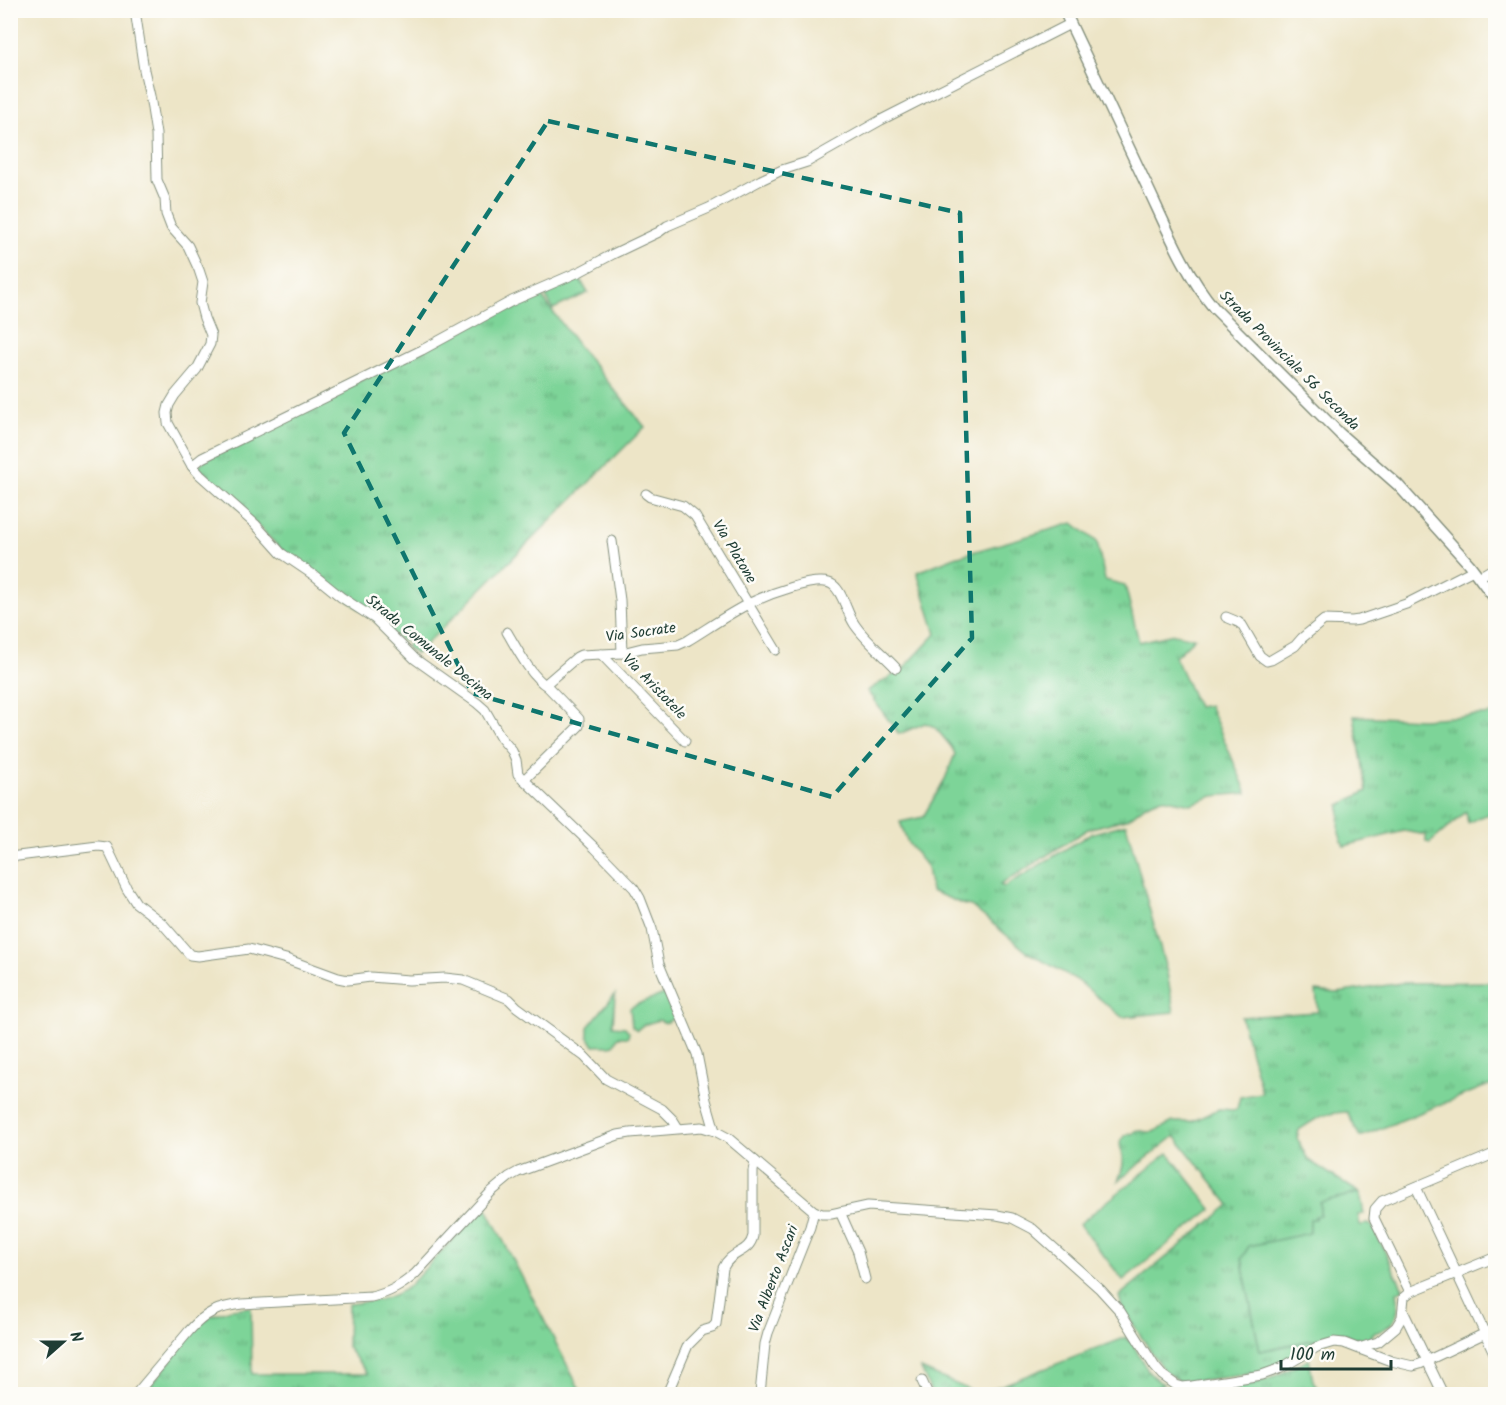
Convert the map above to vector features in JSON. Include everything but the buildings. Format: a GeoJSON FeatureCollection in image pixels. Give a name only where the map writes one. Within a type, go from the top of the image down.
{"type":"FeatureCollection","features":[{"type":"Feature","properties":{"kind":"street","name":"Strada Comunale Decima"},"geometry":{"type":"LineString","coordinates":[[132,10],[150,96],[157,145],[157,180],[165,199],[166,214],[171,227],[188,246],[199,270],[203,282],[200,303],[211,335],[210,344],[197,369],[170,405],[167,413],[168,423],[192,466],[255,524],[281,553],[375,619],[415,659],[485,710],[512,752],[518,774],[596,848],[634,888],[652,929],[658,964],[697,1054],[715,1131]]}},
{"type":"Feature","properties":{"kind":"street","name":"Strada Provinciale 56 Seconda"},"geometry":{"type":"LineString","coordinates":[[1064,10],[1159,213],[1202,294],[1340,434],[1398,485],[1496,600]]}},
{"type":"Feature","properties":{"kind":"street"},"geometry":{"type":"LineString","coordinates":[[192,466],[202,458],[422,350],[512,301],[581,271],[782,170],[807,162],[881,120],[1070,24]]}},
{"type":"Feature","properties":{"kind":"street","name":"Via Platone"},"geometry":{"type":"LineString","coordinates":[[646,494],[683,506],[695,516],[776,651]]}},
{"type":"Feature","properties":{"kind":"street"},"geometry":{"type":"LineString","coordinates":[[612,541],[620,600],[622,652]]}},
{"type":"Feature","properties":{"kind":"street"},"geometry":{"type":"LineString","coordinates":[[1226,617],[1242,625],[1260,656],[1271,660],[1295,646],[1324,620],[1359,620],[1406,604],[1496,567]]}},
{"type":"Feature","properties":{"kind":"street","name":"Via Socrate"},"geometry":{"type":"LineString","coordinates":[[547,686],[548,682],[577,657],[678,645],[748,604],[776,592],[810,583],[825,582],[832,584],[838,590],[854,625],[896,668]]}},
{"type":"Feature","properties":{"kind":"street"},"geometry":{"type":"LineString","coordinates":[[507,632],[519,653],[541,682],[579,719],[580,723],[524,780]]}},
{"type":"Feature","properties":{"kind":"street","name":"Via Aristotele"},"geometry":{"type":"LineString","coordinates":[[601,654],[685,741]]}},
{"type":"Feature","properties":{"kind":"street"},"geometry":{"type":"LineString","coordinates":[[10,857],[98,846],[107,847],[136,903],[162,923],[190,955],[198,956],[249,949],[348,980],[370,977],[410,980],[445,978],[463,980],[480,986],[508,999],[584,1056],[606,1079],[662,1109],[678,1128]]}},
{"type":"Feature","properties":{"kind":"street"},"geometry":{"type":"LineString","coordinates":[[136,1395],[189,1330],[215,1309],[227,1305],[371,1297],[385,1294],[404,1284],[415,1274],[490,1192],[508,1177],[618,1135],[678,1128],[702,1127],[728,1138],[814,1211],[822,1214],[868,1206],[998,1215],[1012,1218],[1033,1229],[1111,1301],[1155,1367],[1162,1375],[1183,1387],[1262,1376],[1317,1347],[1334,1342],[1344,1343],[1391,1361],[1413,1366],[1420,1365],[1496,1328]]}},
{"type":"Feature","properties":{"kind":"street"},"geometry":{"type":"LineString","coordinates":[[1410,1292],[1374,1218],[1376,1209],[1382,1202],[1496,1154]]}},
{"type":"Feature","properties":{"kind":"street"},"geometry":{"type":"LineString","coordinates":[[667,1395],[688,1346],[702,1331],[716,1324],[723,1268],[726,1261],[748,1248],[752,1241],[755,1161]]}},
{"type":"Feature","properties":{"kind":"street"},"geometry":{"type":"LineString","coordinates":[[1416,1187],[1496,1357]]}},
{"type":"Feature","properties":{"kind":"street","name":"Via Alberto Ascari"},"geometry":{"type":"LineString","coordinates":[[760,1395],[768,1333],[810,1227],[814,1211]]}},
{"type":"Feature","properties":{"kind":"street"},"geometry":{"type":"LineString","coordinates":[[840,1212],[858,1251],[865,1279]]}},
{"type":"Feature","properties":{"kind":"street"},"geometry":{"type":"LineString","coordinates":[[1359,1348],[1378,1342],[1396,1327],[1402,1317],[1404,1297],[1410,1292],[1496,1257]]}},
{"type":"Feature","properties":{"kind":"street"},"geometry":{"type":"LineString","coordinates":[[1403,1311],[1443,1395]]}},
{"type":"Feature","properties":{"kind":"street"},"geometry":{"type":"LineString","coordinates":[[922,1381],[928,1395]]}},
{"type":"Feature","properties":{"kind":"highlighted area"},"geometry":{"type":"Polygon","coordinates":[[[548,121],[960,213],[972,638],[832,797],[472,693],[344,433],[548,121]]]}},
{"type":"Feature","properties":{"kind":"green space"},"geometry":{"type":"Polygon","coordinates":[[[578,276],[588,293],[553,309],[543,291],[578,276]]]}},
{"type":"Feature","properties":{"kind":"green space"},"geometry":{"type":"Polygon","coordinates":[[[539,293],[579,347],[645,427],[416,654],[406,647],[409,643],[406,640],[402,641],[283,551],[198,467],[204,460],[487,316],[539,293]]]}},
{"type":"Feature","properties":{"kind":"green space"},"geometry":{"type":"Polygon","coordinates":[[[1073,523],[1097,542],[1105,580],[1125,585],[1139,642],[1174,634],[1195,638],[1175,657],[1198,707],[1209,705],[1247,793],[1213,796],[1191,804],[1162,798],[1147,804],[1129,818],[1088,829],[1000,885],[1004,887],[1090,834],[1126,824],[1167,973],[1174,1012],[1122,1017],[1077,980],[1027,952],[971,906],[931,891],[927,867],[908,843],[900,822],[923,817],[945,779],[955,754],[936,729],[925,723],[899,734],[867,691],[903,669],[936,634],[917,572],[955,557],[1073,523]]]}},
{"type":"Feature","properties":{"kind":"green space"},"geometry":{"type":"Polygon","coordinates":[[[1495,714],[1495,811],[1468,823],[1466,812],[1430,843],[1426,842],[1426,835],[1404,831],[1344,846],[1339,833],[1340,805],[1367,791],[1354,716],[1422,719],[1495,714]]]}},
{"type":"Feature","properties":{"kind":"green space"},"geometry":{"type":"Polygon","coordinates":[[[1495,982],[1495,1085],[1484,1087],[1360,1137],[1347,1112],[1321,1116],[1299,1130],[1297,1138],[1308,1160],[1360,1193],[1320,1202],[1320,1215],[1310,1220],[1310,1233],[1250,1246],[1243,1268],[1260,1351],[1324,1338],[1325,1341],[1310,1346],[1280,1364],[1259,1373],[1186,1382],[1164,1371],[1122,1308],[1119,1296],[1230,1205],[1175,1136],[1118,1181],[1123,1165],[1121,1140],[1137,1130],[1153,1132],[1173,1122],[1191,1122],[1219,1109],[1237,1109],[1240,1097],[1262,1093],[1241,1017],[1318,1012],[1316,991],[1337,993],[1401,983],[1495,982]]]}},
{"type":"Feature","properties":{"kind":"green space"},"geometry":{"type":"Polygon","coordinates":[[[615,994],[613,1026],[625,1027],[629,1032],[628,1037],[618,1037],[614,1045],[594,1046],[588,1036],[588,1027],[615,994]]]}},
{"type":"Feature","properties":{"kind":"green space"},"geometry":{"type":"Polygon","coordinates":[[[664,994],[667,995],[677,1017],[665,1023],[659,1020],[643,1025],[637,1030],[632,1026],[630,1008],[664,994]]]}},
{"type":"Feature","properties":{"kind":"green space"},"geometry":{"type":"Polygon","coordinates":[[[1168,1153],[1212,1209],[1123,1280],[1079,1224],[1168,1153]]]}},
{"type":"Feature","properties":{"kind":"green space"},"geometry":{"type":"Polygon","coordinates":[[[1360,1193],[1364,1214],[1358,1215],[1360,1225],[1369,1224],[1373,1227],[1403,1289],[1397,1292],[1397,1314],[1391,1324],[1371,1334],[1372,1338],[1360,1341],[1359,1338],[1351,1338],[1344,1333],[1260,1351],[1242,1258],[1249,1246],[1310,1233],[1310,1219],[1315,1219],[1315,1216],[1320,1215],[1320,1202],[1360,1193]]]}},
{"type":"Feature","properties":{"kind":"green space"},"geometry":{"type":"Polygon","coordinates":[[[485,1205],[582,1394],[144,1394],[197,1327],[210,1316],[231,1309],[251,1307],[252,1374],[368,1374],[347,1347],[348,1304],[387,1298],[408,1287],[485,1205]]]}},
{"type":"Feature","properties":{"kind":"green space"},"geometry":{"type":"Polygon","coordinates":[[[1127,1337],[1153,1377],[1164,1384],[1141,1394],[979,1394],[1127,1337]]]}},
{"type":"Feature","properties":{"kind":"green space"},"geometry":{"type":"Polygon","coordinates":[[[1309,1359],[1313,1381],[1322,1394],[1150,1394],[1169,1386],[1175,1390],[1187,1391],[1251,1384],[1272,1378],[1309,1359]]]}},
{"type":"Feature","properties":{"kind":"green space"},"geometry":{"type":"Polygon","coordinates":[[[921,1369],[979,1394],[932,1394],[921,1369]]]}}]}
